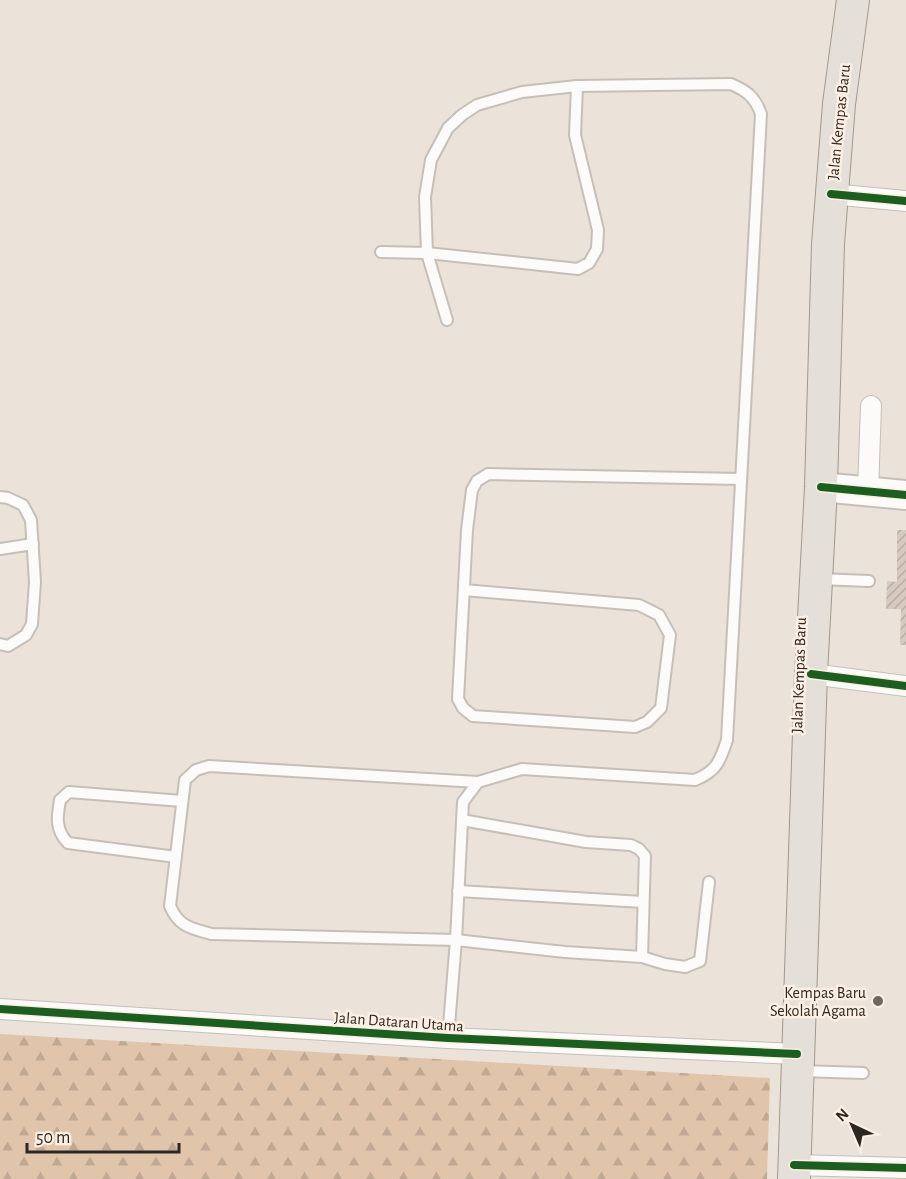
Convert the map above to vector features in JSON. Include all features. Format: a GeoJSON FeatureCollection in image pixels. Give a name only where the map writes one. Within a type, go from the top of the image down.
{"type":"FeatureCollection","features":[{"type":"Feature","properties":{"kind":"main road"},"geometry":{"type":"LineString","coordinates":[[845,0],[849,33]]}},
{"type":"Feature","properties":{"kind":"main road","name":"Jalan Kempas Baru"},"geometry":{"type":"LineString","coordinates":[[794,1172],[811,674],[821,487],[831,194],[839,104],[853,0]]}},
{"type":"Feature","properties":{"kind":"main road"},"geometry":{"type":"LineString","coordinates":[[849,33],[861,0]]}},
{"type":"Feature","properties":{"kind":"street"},"geometry":{"type":"LineString","coordinates":[[831,194],[906,201]]}},
{"type":"Feature","properties":{"kind":"street"},"geometry":{"type":"LineString","coordinates":[[868,491],[871,406]]}},
{"type":"Feature","properties":{"kind":"street"},"geometry":{"type":"LineString","coordinates":[[821,487],[906,495]]}},
{"type":"Feature","properties":{"kind":"street"},"geometry":{"type":"LineString","coordinates":[[811,674],[906,686]]}},
{"type":"Feature","properties":{"kind":"street","name":"Jalan Dataran Utama"},"geometry":{"type":"LineString","coordinates":[[0,1009],[797,1062]]}},
{"type":"Feature","properties":{"kind":"street"},"geometry":{"type":"LineString","coordinates":[[794,1172],[906,1168]]}},
{"type":"Feature","properties":{"kind":"lane"},"geometry":{"type":"LineString","coordinates":[[447,320],[427,253],[425,197],[431,160],[448,128],[462,115],[477,105],[522,92],[577,86],[731,84],[745,90],[756,101],[761,114],[727,740],[719,765],[695,780],[522,769],[478,782],[209,766],[196,770],[185,780],[171,906],[176,918],[187,927],[211,934],[456,940],[565,952],[642,957],[685,967],[700,961],[709,882]]}},
{"type":"Feature","properties":{"kind":"lane"},"geometry":{"type":"LineString","coordinates":[[381,252],[427,253],[578,269],[589,263],[597,249],[598,230],[575,135],[577,86]]}},
{"type":"Feature","properties":{"kind":"lane"},"geometry":{"type":"LineString","coordinates":[[464,590],[639,605],[659,615],[670,635],[661,708],[647,722],[635,727],[473,716],[463,708],[458,699],[464,590],[472,490],[477,481],[488,474],[741,479]]}},
{"type":"Feature","properties":{"kind":"lane"},"geometry":{"type":"LineString","coordinates":[[0,497],[23,505],[31,520],[35,582],[32,624],[26,635],[9,646],[0,644]]}},
{"type":"Feature","properties":{"kind":"lane"},"geometry":{"type":"LineString","coordinates":[[0,549],[33,544]]}},
{"type":"Feature","properties":{"kind":"lane"},"geometry":{"type":"LineString","coordinates":[[815,578],[869,581]]}},
{"type":"Feature","properties":{"kind":"lane"},"geometry":{"type":"LineString","coordinates":[[448,1038],[463,802],[478,782]]}},
{"type":"Feature","properties":{"kind":"lane"},"geometry":{"type":"LineString","coordinates":[[176,857],[68,843],[61,836],[56,822],[60,800],[69,792],[182,801]]}},
{"type":"Feature","properties":{"kind":"lane"},"geometry":{"type":"LineString","coordinates":[[462,820],[586,842],[631,845],[639,849],[645,856],[642,957]]}},
{"type":"Feature","properties":{"kind":"lane"},"geometry":{"type":"LineString","coordinates":[[458,891],[643,902]]}},
{"type":"Feature","properties":{"kind":"lane"},"geometry":{"type":"LineString","coordinates":[[797,1062],[863,1073]]}},
{"type":"Feature","properties":{"kind":"green space"},"geometry":{"type":"Polygon","coordinates":[[[0,1034],[770,1078],[767,1179],[0,1179],[0,1034]]]}},
{"type":"Feature","properties":{"kind":"building"},"geometry":{"type":"Polygon","coordinates":[[[897,530],[906,530],[906,645],[900,645],[901,609],[886,609],[887,581],[897,582],[897,530]]]}},
{"type":"Feature","properties":{"kind":"cycle path"},"geometry":{"type":"LineString","coordinates":[[831,194],[906,201]]}},
{"type":"Feature","properties":{"kind":"cycle path"},"geometry":{"type":"LineString","coordinates":[[821,487],[906,495]]}},
{"type":"Feature","properties":{"kind":"cycle path"},"geometry":{"type":"LineString","coordinates":[[811,674],[906,686]]}},
{"type":"Feature","properties":{"kind":"cycle path"},"geometry":{"type":"LineString","coordinates":[[0,1009],[448,1038],[797,1054]]}},
{"type":"Feature","properties":{"kind":"cycle path"},"geometry":{"type":"LineString","coordinates":[[794,1165],[906,1168]]}},
{"type":"Feature","properties":{"kind":"place","name":"Kempas Baru Sekolah Agama"},"geometry":{"type":"Point","coordinates":[878,1001]}}]}
